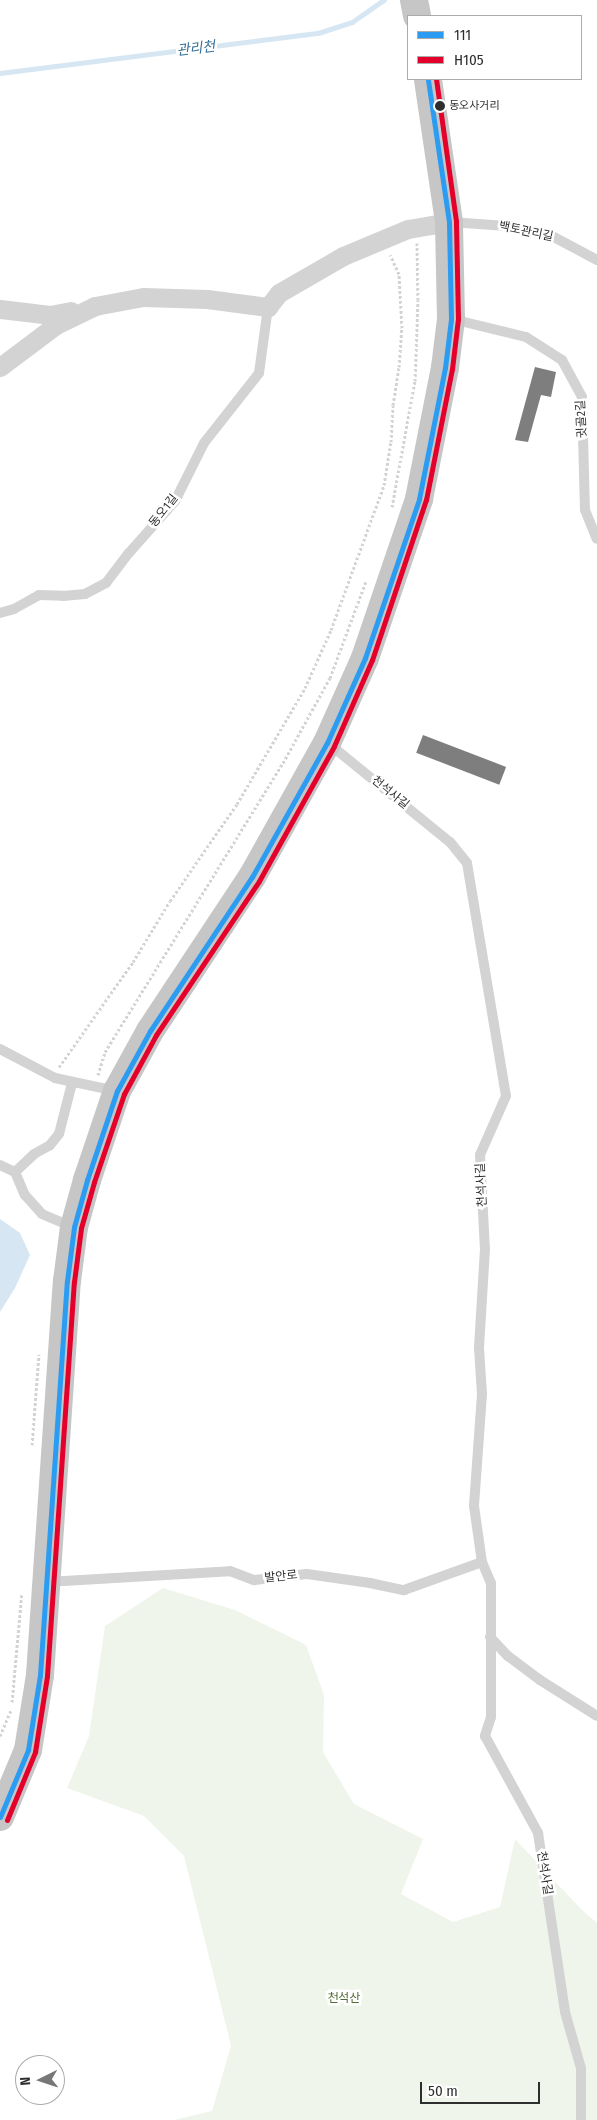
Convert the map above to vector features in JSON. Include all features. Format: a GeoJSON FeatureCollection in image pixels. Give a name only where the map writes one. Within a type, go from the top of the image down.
{"type":"FeatureCollection","features":[{"type":"Feature","properties":{"kind":"main road"},"geometry":{"type":"LineString","coordinates":[[0,1817],[28,1750],[40,1675],[62,1341],[74,1227],[87,1180],[117,1091],[150,1031],[252,877],[327,743],[365,658],[419,499],[446,368],[451,319],[449,222],[428,80]]}},
{"type":"Feature","properties":{"kind":"street"},"geometry":{"type":"LineString","coordinates":[[0,309],[50,315],[143,297],[207,299],[268,307],[279,293],[343,256],[408,229],[449,222]]}},
{"type":"Feature","properties":{"kind":"street"},"geometry":{"type":"LineString","coordinates":[[0,367],[56,324],[95,306]]}},
{"type":"Feature","properties":{"kind":"lane","name":"백토관리길"},"geometry":{"type":"LineString","coordinates":[[449,222],[507,226],[552,236],[597,260]]}},
{"type":"Feature","properties":{"kind":"lane","name":"동오1길"},"geometry":{"type":"LineString","coordinates":[[0,613],[14,609],[39,595],[63,596],[85,594],[106,583],[129,553],[175,501],[204,443],[259,373],[268,307]]}},
{"type":"Feature","properties":{"kind":"lane","name":"귓골2길"},"geometry":{"type":"LineString","coordinates":[[451,319],[526,337],[562,360],[582,397],[585,510],[597,539]]}},
{"type":"Feature","properties":{"kind":"lane","name":"천석사길"},"geometry":{"type":"LineString","coordinates":[[327,743],[450,842],[467,863],[506,1096],[480,1155],[485,1249],[479,1348],[482,1394],[474,1506],[482,1562],[491,1583],[492,1717],[485,1736],[538,1833],[565,2012],[581,2068],[581,2120]]}},
{"type":"Feature","properties":{"kind":"lane"},"geometry":{"type":"LineString","coordinates":[[0,1049],[55,1078],[117,1091]]}},
{"type":"Feature","properties":{"kind":"lane"},"geometry":{"type":"LineString","coordinates":[[14,1172],[34,1154],[50,1145],[58,1134],[72,1083]]}},
{"type":"Feature","properties":{"kind":"lane"},"geometry":{"type":"LineString","coordinates":[[0,1165],[14,1172],[25,1195],[42,1214],[74,1227]]}},
{"type":"Feature","properties":{"kind":"lane","name":"발안로"},"geometry":{"type":"LineString","coordinates":[[46,1582],[230,1571],[254,1580],[307,1574],[404,1590],[482,1562]]}},
{"type":"Feature","properties":{"kind":"lane"},"geometry":{"type":"LineString","coordinates":[[490,1637],[508,1656],[540,1680],[597,1716]]}},
{"type":"Feature","properties":{"kind":"path"},"geometry":{"type":"LineString","coordinates":[[55,1078],[58,1067],[133,962],[170,900],[238,804],[305,688],[331,630],[384,485],[391,442],[392,405],[400,367],[402,328],[399,274],[389,254],[378,241]]}},
{"type":"Feature","properties":{"kind":"green space","name":"천석산"},"geometry":{"type":"Polygon","coordinates":[[[163,1588],[235,1610],[306,1645],[324,1695],[323,1752],[354,1804],[423,1839],[401,1894],[453,1922],[500,1907],[515,1839],[583,1911],[597,1923],[597,2120],[174,2120],[212,2111],[231,2046],[184,1856],[144,1816],[67,1788],[89,1736],[105,1626],[163,1588]]]}},
{"type":"Feature","properties":{"kind":"water"},"geometry":{"type":"Polygon","coordinates":[[[0,1219],[20,1233],[30,1255],[15,1288],[0,1312],[0,1219]]]}},
{"type":"Feature","properties":{"kind":"building"},"geometry":{"type":"Polygon","coordinates":[[[535,367],[556,372],[551,397],[541,395],[528,442],[515,440],[535,367]]]}},
{"type":"Feature","properties":{"kind":"building"},"geometry":{"type":"Polygon","coordinates":[[[423,735],[506,767],[499,785],[416,753],[423,735]]]}},
{"type":"Feature","properties":{"kind":"waterway","name":"관리천"},"geometry":{"type":"LineString","coordinates":[[0,73],[318,33],[352,22],[384,0]]}},
{"type":"Feature","properties":{"kind":"transit line","name":"111"},"geometry":{"type":"LineString","coordinates":[[0,1817],[28,1750],[40,1675],[67,1281],[74,1227],[87,1180],[117,1091],[150,1031],[252,877],[327,743],[365,658],[419,499],[445,368],[451,319],[449,222],[428,80]]}},
{"type":"Feature","properties":{"kind":"transit line","name":"H105"},"geometry":{"type":"LineString","coordinates":[[7,1820],[35,1752],[47,1676],[74,1282],[81,1228],[94,1182],[124,1094],[156,1035],[259,881],[334,746],[372,660],[426,500],[452,369],[458,319],[456,221],[436,80]]}},
{"type":"Feature","properties":{"kind":"place","name":"동오사거리"},"geometry":{"type":"Point","coordinates":[440,106]}}]}
